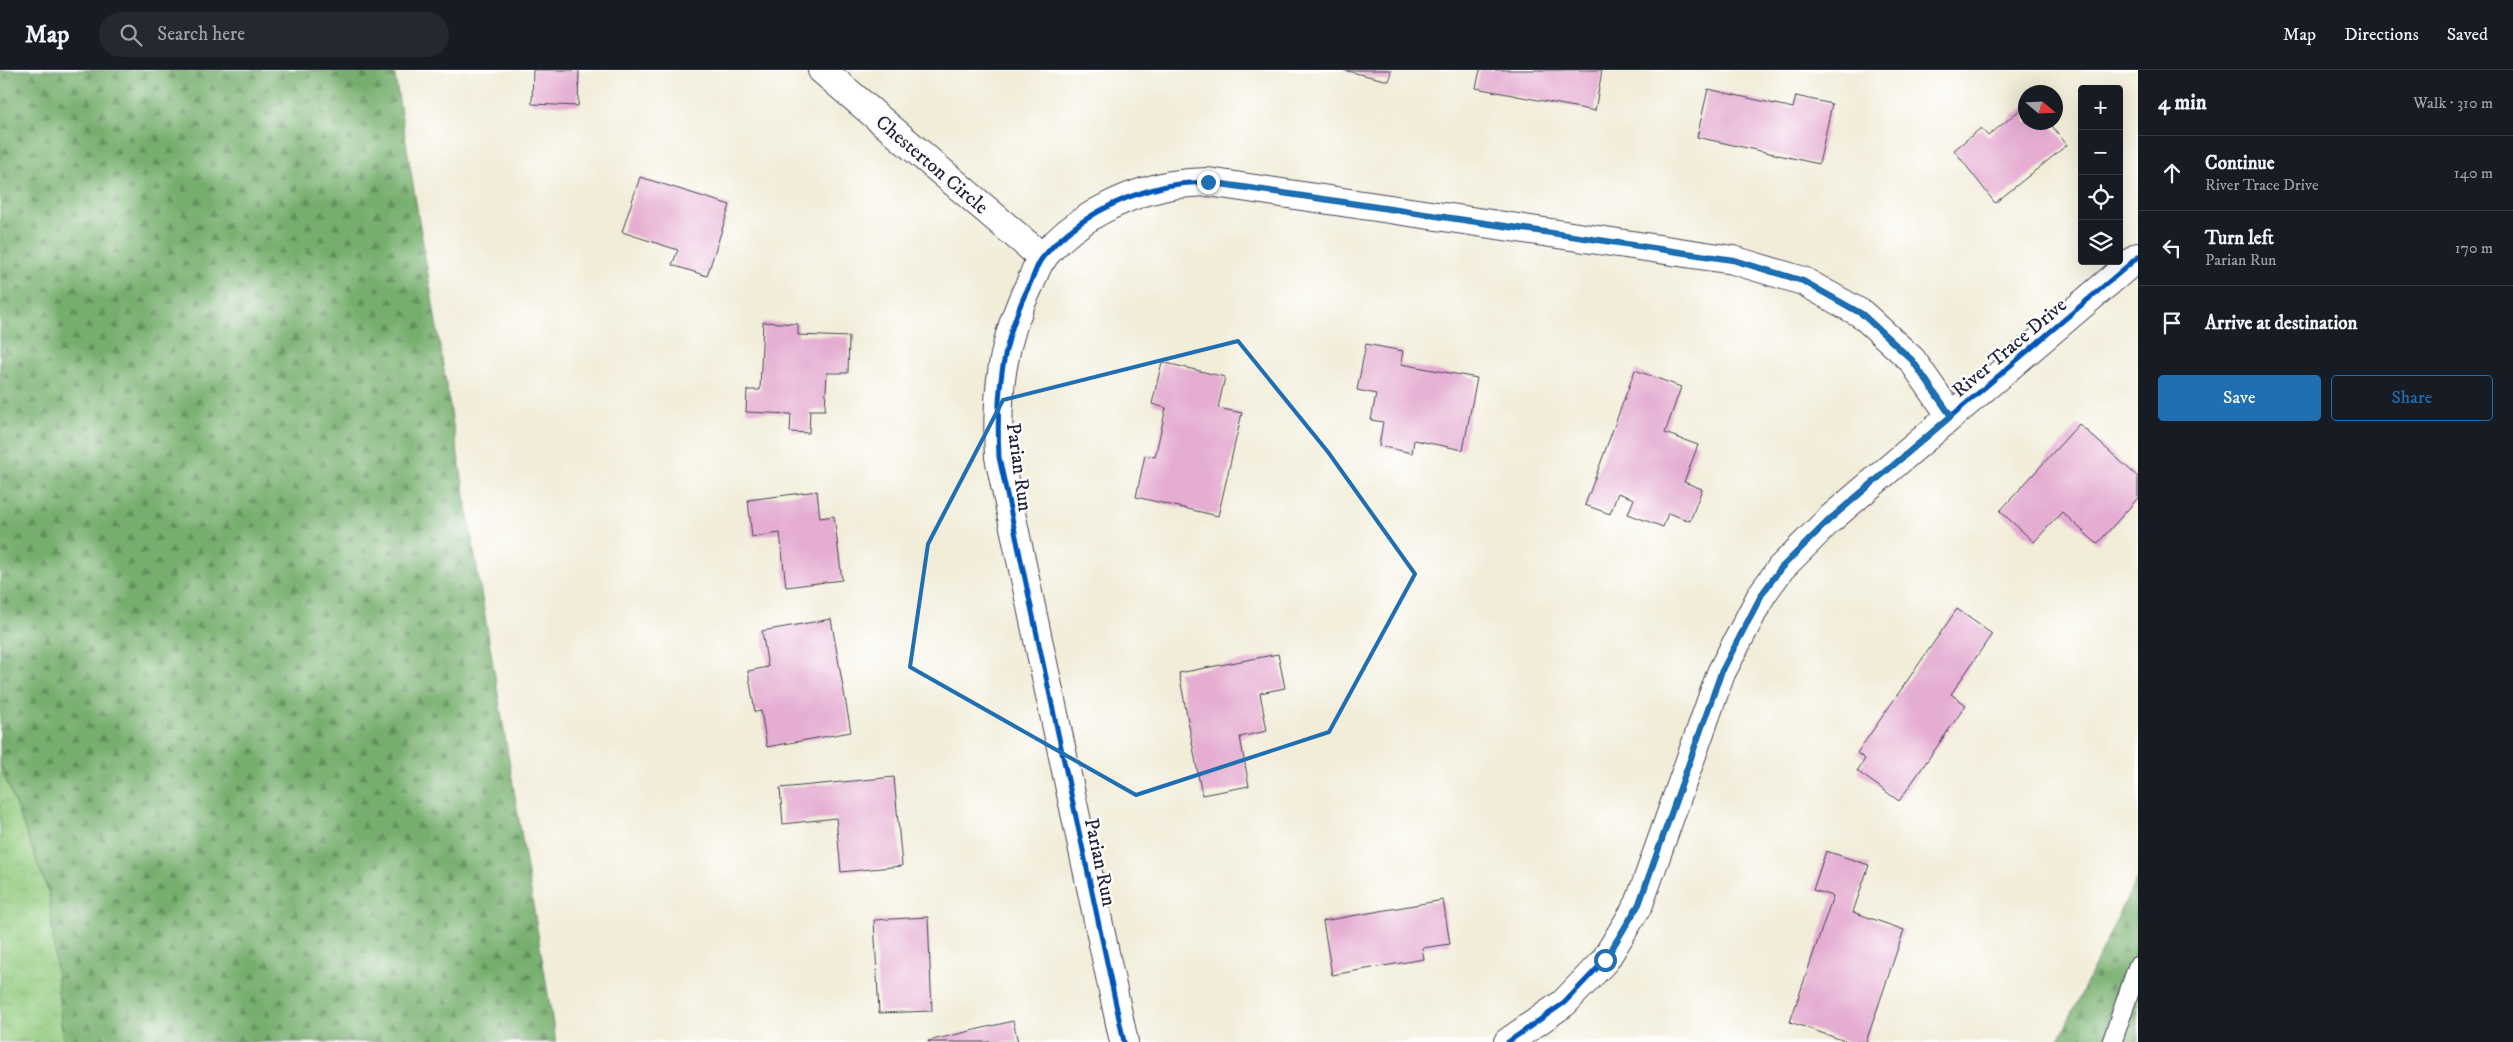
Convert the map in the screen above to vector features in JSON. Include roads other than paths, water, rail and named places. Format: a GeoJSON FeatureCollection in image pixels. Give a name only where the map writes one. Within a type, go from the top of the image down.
{"type":"FeatureCollection","features":[{"type":"Feature","properties":{"kind":"street","name":"Chesterton Circle"},"geometry":{"type":"LineString","coordinates":[[822,70],[1043,258]]}},
{"type":"Feature","properties":{"kind":"street","name":"Parian Run"},"geometry":{"type":"LineString","coordinates":[[1124,1042],[999,457],[997,410],[1004,357],[1019,305],[1043,258],[1075,227],[1117,201],[1163,186],[1208,182],[1733,260],[1803,281],[1862,314],[1912,360],[1951,416]]}},
{"type":"Feature","properties":{"kind":"street","name":"River Trace Drive"},"geometry":{"type":"LineString","coordinates":[[1508,1042],[1564,1003],[1605,960],[1639,904],[1721,673],[1762,594],[1781,568],[1829,520],[2138,258]]}},
{"type":"Feature","properties":{"kind":"lane"},"geometry":{"type":"LineString","coordinates":[[2112,1042],[2138,966]]}}]}
